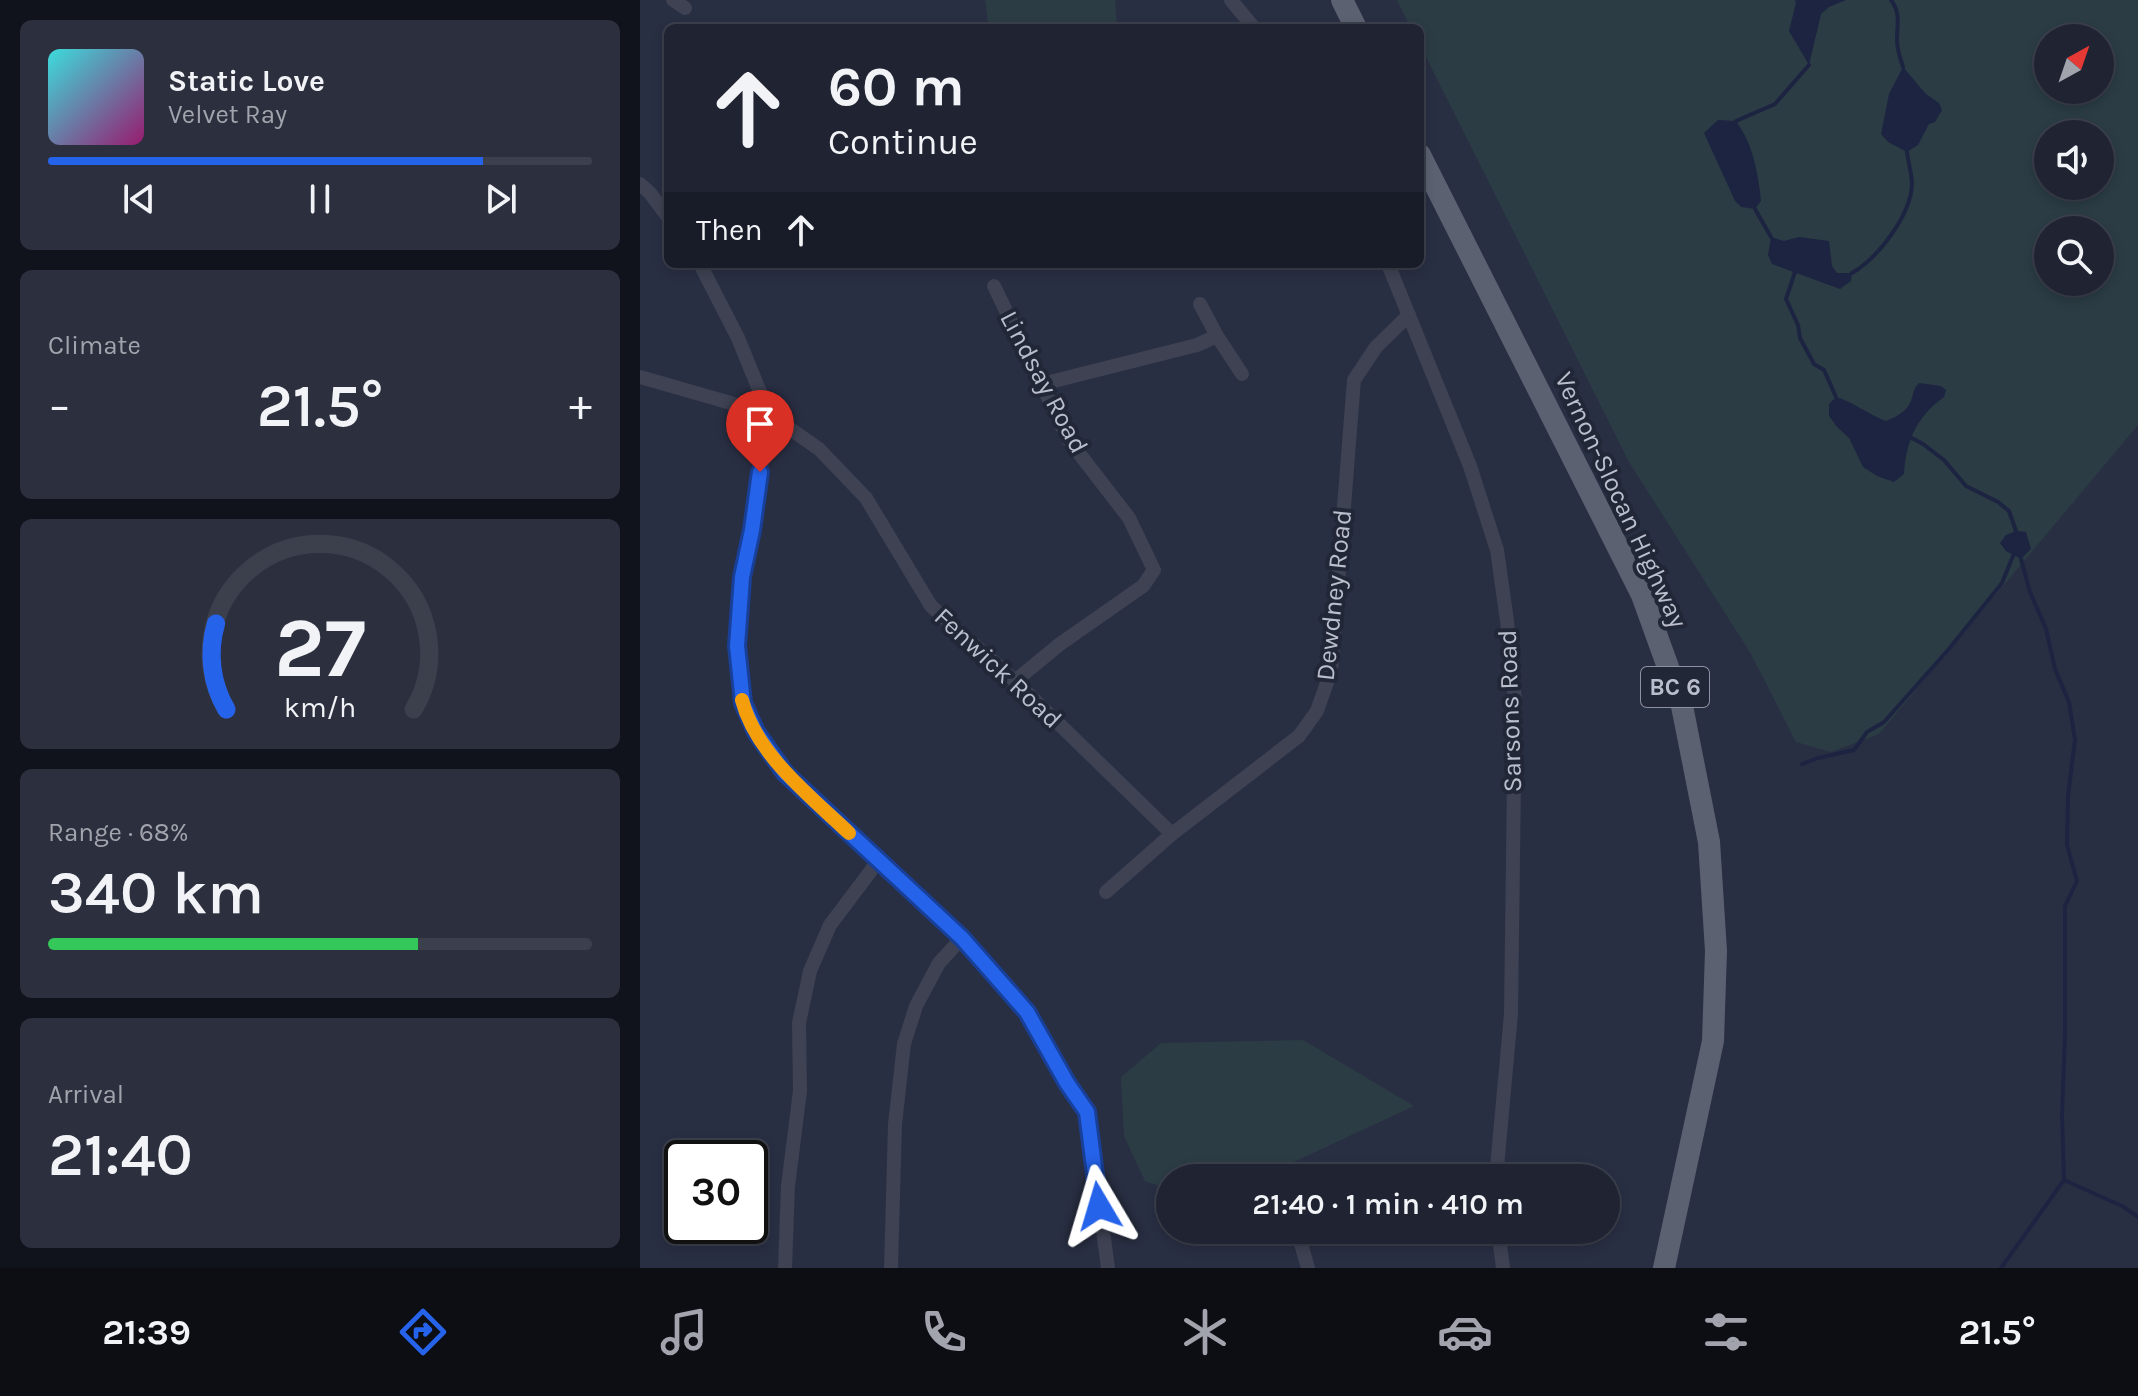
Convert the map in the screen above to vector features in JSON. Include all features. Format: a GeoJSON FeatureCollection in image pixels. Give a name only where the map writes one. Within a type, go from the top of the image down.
{"type":"FeatureCollection","features":[{"type":"Feature","properties":{"kind":"main road"},"geometry":{"type":"LineString","coordinates":[[1342,0],[1354,24]]}},
{"type":"Feature","properties":{"kind":"main road","name":"Vernon-Slocan Highway"},"geometry":{"type":"LineString","coordinates":[[1424,163],[1642,595],[1682,706],[1709,842],[1715,966],[1713,1041],[1664,1268]]}},
{"type":"Feature","properties":{"kind":"street"},"geometry":{"type":"LineString","coordinates":[[1231,0],[1251,24]]}},
{"type":"Feature","properties":{"kind":"street"},"geometry":{"type":"LineString","coordinates":[[640,184],[664,212]]}},
{"type":"Feature","properties":{"kind":"street"},"geometry":{"type":"LineString","coordinates":[[702,268],[738,338],[769,414],[742,577],[737,646],[743,703],[756,732],[785,773],[962,938],[1027,1012],[1087,1112],[1108,1268]]}},
{"type":"Feature","properties":{"kind":"street","name":"Sarsons Road"},"geometry":{"type":"LineString","coordinates":[[1390,268],[1470,466],[1497,550],[1507,621],[1515,701],[1511,1014],[1497,1164]]}},
{"type":"Feature","properties":{"kind":"street","name":"Lindsay Road"},"geometry":{"type":"LineString","coordinates":[[994,286],[1068,439],[1129,518],[1154,570],[1143,586],[1060,644],[1015,681]]}},
{"type":"Feature","properties":{"kind":"street"},"geometry":{"type":"LineString","coordinates":[[1200,304],[1242,374]]}},
{"type":"Feature","properties":{"kind":"street","name":"Dewdney Road"},"geometry":{"type":"LineString","coordinates":[[1106,892],[1172,834],[1299,736],[1317,711],[1331,671],[1354,380],[1376,347],[1409,315]]}},
{"type":"Feature","properties":{"kind":"street"},"geometry":{"type":"LineString","coordinates":[[1042,384],[1197,345],[1217,336]]}},
{"type":"Feature","properties":{"kind":"street","name":"Fenwick Road"},"geometry":{"type":"LineString","coordinates":[[640,377],[769,414],[819,449],[866,498],[931,606],[1015,681],[1172,834]]}},
{"type":"Feature","properties":{"kind":"street"},"geometry":{"type":"LineString","coordinates":[[785,1268],[788,1186],[800,1091],[799,1023],[810,971],[830,925],[879,860]]}},
{"type":"Feature","properties":{"kind":"street"},"geometry":{"type":"LineString","coordinates":[[891,1268],[895,1124],[904,1044],[916,1006],[939,963],[962,938]]}},
{"type":"Feature","properties":{"kind":"street"},"geometry":{"type":"LineString","coordinates":[[1301,1244],[1308,1268]]}},
{"type":"Feature","properties":{"kind":"street"},"geometry":{"type":"LineString","coordinates":[[1500,1244],[1503,1268]]}},
{"type":"Feature","properties":{"kind":"shaded area"},"geometry":{"type":"Polygon","coordinates":[[[985,0],[1115,0],[1117,24],[988,24],[985,0]]]}},
{"type":"Feature","properties":{"kind":"shaded area"},"geometry":{"type":"Polygon","coordinates":[[[1397,0],[2138,0],[2138,425],[1879,734],[1831,752],[1796,742],[1751,654],[1629,462],[1424,53],[1424,24],[1409,24],[1397,0]]]}},
{"type":"Feature","properties":{"kind":"shaded area"},"geometry":{"type":"Polygon","coordinates":[[[1303,1040],[1414,1106],[1289,1164],[1156,1164],[1156,1185],[1145,1181],[1124,1136],[1121,1077],[1161,1043],[1303,1040]]]}},
{"type":"Feature","properties":{"kind":"water"},"geometry":{"type":"Polygon","coordinates":[[[1795,0],[1846,0],[1821,14],[1809,65],[1789,31],[1795,0]]]}},
{"type":"Feature","properties":{"kind":"water"},"geometry":{"type":"Polygon","coordinates":[[[1903,67],[1926,94],[1939,103],[1942,110],[1935,122],[1929,124],[1918,145],[1907,152],[1888,142],[1881,134],[1889,94],[1903,67]]]}},
{"type":"Feature","properties":{"kind":"water"},"geometry":{"type":"Polygon","coordinates":[[[1718,120],[1736,121],[1747,139],[1760,190],[1761,201],[1755,209],[1741,207],[1735,201],[1704,133],[1718,120]]]}},
{"type":"Feature","properties":{"kind":"water"},"geometry":{"type":"Polygon","coordinates":[[[1771,237],[1784,241],[1799,237],[1829,241],[1832,266],[1837,273],[1852,273],[1851,281],[1840,289],[1772,264],[1768,255],[1771,237]]]}},
{"type":"Feature","properties":{"kind":"water"},"geometry":{"type":"Polygon","coordinates":[[[1919,383],[1941,386],[1946,390],[1944,397],[1920,421],[1910,440],[1904,474],[1894,482],[1863,467],[1849,438],[1829,416],[1829,404],[1836,397],[1886,421],[1905,409],[1919,383]]]}},
{"type":"Feature","properties":{"kind":"water"},"geometry":{"type":"Polygon","coordinates":[[[2016,531],[2026,532],[2031,549],[2021,559],[2006,551],[2000,543],[2006,535],[2016,531]]]}},
{"type":"Feature","properties":{"kind":"waterway"},"geometry":{"type":"LineString","coordinates":[[1891,0],[1897,14],[1897,43],[1903,67]]}},
{"type":"Feature","properties":{"kind":"waterway"},"geometry":{"type":"LineString","coordinates":[[1736,121],[1775,104],[1809,65]]}},
{"type":"Feature","properties":{"kind":"waterway"},"geometry":{"type":"LineString","coordinates":[[1852,273],[1882,246],[1906,209],[1912,184],[1907,152]]}},
{"type":"Feature","properties":{"kind":"waterway"},"geometry":{"type":"LineString","coordinates":[[1755,209],[1771,237]]}},
{"type":"Feature","properties":{"kind":"waterway"},"geometry":{"type":"LineString","coordinates":[[1795,272],[1786,299],[1798,325],[1800,338],[1814,364],[1824,370],[1836,397]]}},
{"type":"Feature","properties":{"kind":"waterway"},"geometry":{"type":"LineString","coordinates":[[1910,437],[1944,460],[1966,486],[2009,511],[2016,531]]}},
{"type":"Feature","properties":{"kind":"waterway"},"geometry":{"type":"LineString","coordinates":[[1802,764],[1854,750],[1867,732],[1884,722],[2002,583],[2013,556]]}},
{"type":"Feature","properties":{"kind":"waterway"},"geometry":{"type":"LineString","coordinates":[[2021,559],[2030,592],[2046,629],[2055,669],[2069,702],[2075,740],[2068,796],[2067,845],[2077,881],[2065,906],[2064,1180],[2122,1206],[2138,1217]]}},
{"type":"Feature","properties":{"kind":"waterway"},"geometry":{"type":"LineString","coordinates":[[2001,1268],[2064,1180]]}},
{"type":"Feature","properties":{"kind":"slow traffic"},"geometry":{"type":"LineString","coordinates":[[742,700],[756,732],[785,773],[849,833]]}},
{"type":"Feature","properties":{"kind":"route"},"geometry":{"type":"LineString","coordinates":[[760,472],[742,577],[737,646],[743,703],[756,732],[785,773],[962,938],[1027,1012],[1087,1112],[1099,1206]]}}]}
